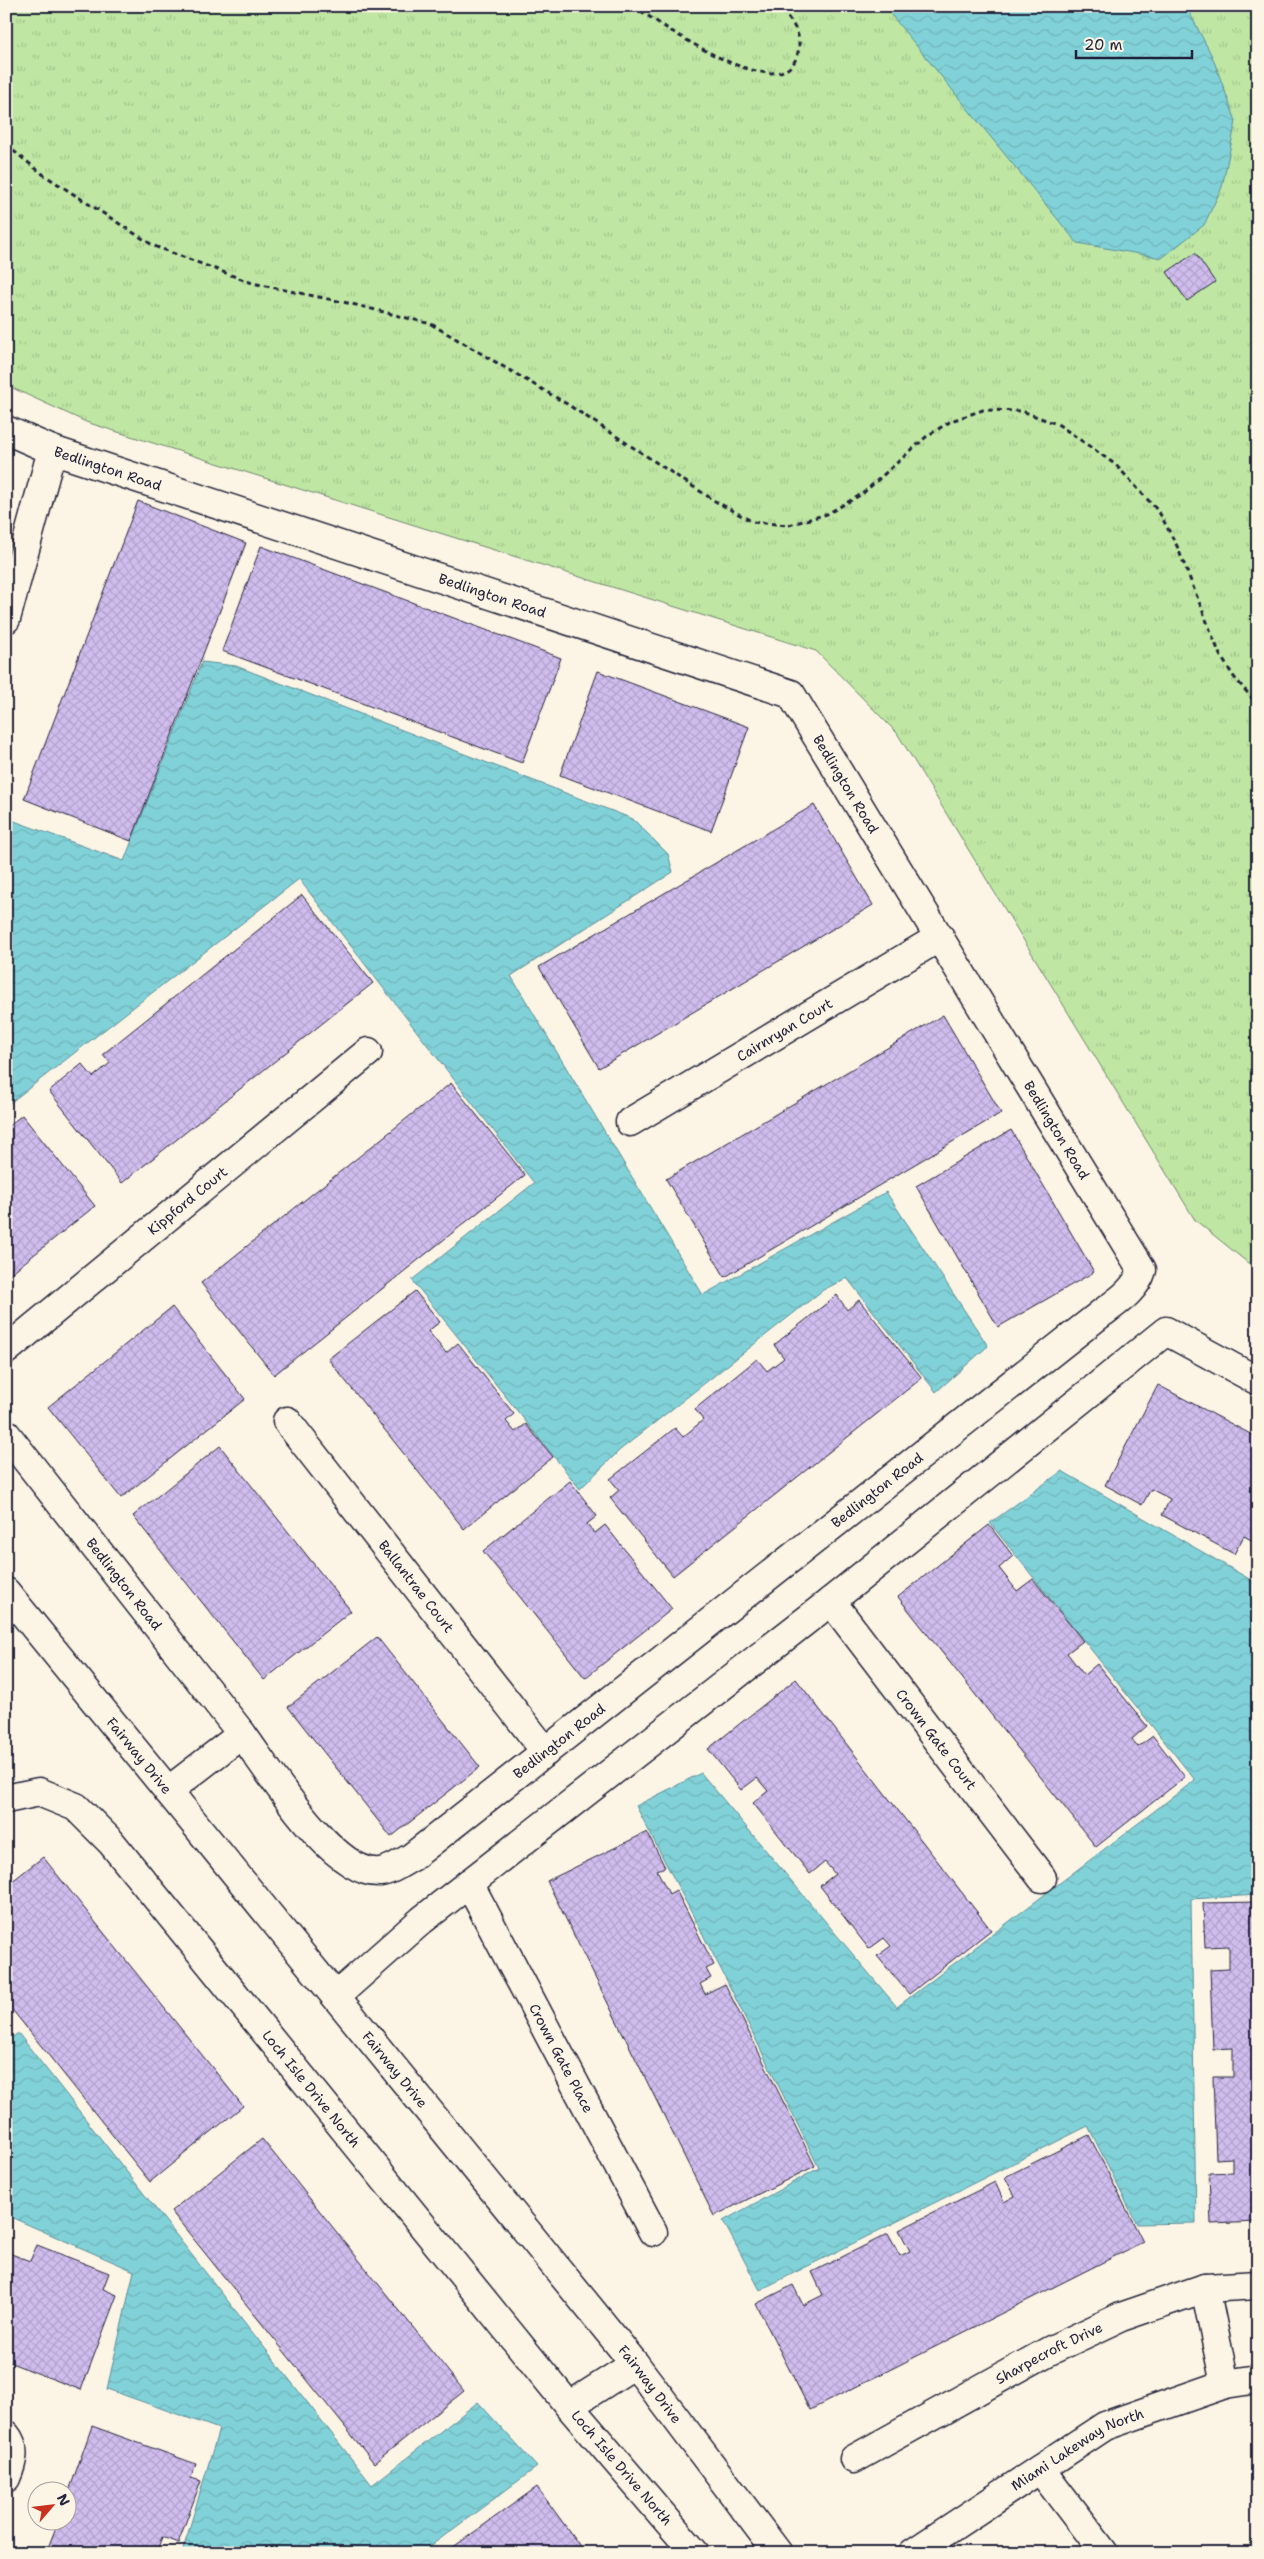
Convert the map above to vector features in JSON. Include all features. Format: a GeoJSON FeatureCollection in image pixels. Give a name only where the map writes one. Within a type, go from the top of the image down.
{"type":"FeatureCollection","features":[{"type":"Feature","properties":{"kind":"street","name":"Bedlington Road"},"geometry":{"type":"LineString","coordinates":[[6,430],[52,450],[791,694],[1142,1270],[1139,1280],[1132,1289],[1098,1316],[412,1858],[381,1872],[357,1868],[323,1842],[242,1734],[6,1434]]}},
{"type":"Feature","properties":{"kind":"street"},"geometry":{"type":"LineString","coordinates":[[6,619],[52,450]]}},
{"type":"Feature","properties":{"kind":"street","name":"Cairnryan Court"},"geometry":{"type":"LineString","coordinates":[[630,1122],[940,937]]}},
{"type":"Feature","properties":{"kind":"street","name":"Kippford Court"},"geometry":{"type":"LineString","coordinates":[[6,1350],[368,1052]]}},
{"type":"Feature","properties":{"kind":"street"},"geometry":{"type":"LineString","coordinates":[[336,1996],[422,1920],[831,1601],[1166,1331],[1258,1381]]}},
{"type":"Feature","properties":{"kind":"street","name":"Ballantrae Court"},"geometry":{"type":"LineString","coordinates":[[288,1421],[546,1752]]}},
{"type":"Feature","properties":{"kind":"street","name":"Fairway Drive"},"geometry":{"type":"LineString","coordinates":[[6,1592],[635,2364],[778,2553]]}},
{"type":"Feature","properties":{"kind":"street","name":"Crown Gate Court"},"geometry":{"type":"LineString","coordinates":[[831,1601],[1042,1878]]}},
{"type":"Feature","properties":{"kind":"street"},"geometry":{"type":"LineString","coordinates":[[168,1791],[242,1734]]}},
{"type":"Feature","properties":{"kind":"street","name":"Loch Isle Drive North"},"geometry":{"type":"LineString","coordinates":[[6,1799],[38,1792],[76,1807],[111,1842],[569,2406],[694,2553]]}},
{"type":"Feature","properties":{"kind":"street","name":"Crown Gate Place"},"geometry":{"type":"LineString","coordinates":[[469,1883],[653,2232]]}},
{"type":"Feature","properties":{"kind":"street","name":"Sharpecroft Drive"},"geometry":{"type":"LineString","coordinates":[[854,2459],[1049,2351],[1121,2317],[1205,2288],[1258,2285]]}},
{"type":"Feature","properties":{"kind":"street"},"geometry":{"type":"LineString","coordinates":[[1205,2288],[1224,2384]]}},
{"type":"Feature","properties":{"kind":"street","name":"Loch Isle Drive North"},"geometry":{"type":"LineString","coordinates":[[569,2406],[635,2364]]}},
{"type":"Feature","properties":{"kind":"street","name":"Miami Lakeway North"},"geometry":{"type":"LineString","coordinates":[[913,2553],[1105,2426],[1224,2384],[1258,2379]]}},
{"type":"Feature","properties":{"kind":"street"},"geometry":{"type":"LineString","coordinates":[[6,2435],[13,2452],[6,2478]]}},
{"type":"Feature","properties":{"kind":"street"},"geometry":{"type":"LineString","coordinates":[[1040,2469],[1104,2553]]}},
{"type":"Feature","properties":{"kind":"path"},"geometry":{"type":"LineString","coordinates":[[634,6],[716,58],[769,74],[786,70],[795,62],[799,50],[797,28],[778,6]]}},
{"type":"Feature","properties":{"kind":"path"},"geometry":{"type":"LineString","coordinates":[[6,145],[44,175],[154,246],[252,283],[352,304],[430,324],[567,404],[715,501],[753,522],[789,526],[827,514],[862,494],[926,436],[951,421],[984,410],[1022,411],[1059,425],[1116,465],[1159,512],[1177,546],[1220,655],[1234,677],[1258,705]]}},
{"type":"Feature","properties":{"kind":"green space"},"geometry":{"type":"Polygon","coordinates":[[[6,6],[1258,6],[1258,1271],[1195,1220],[897,733],[816,651],[86,422],[6,385],[6,6]]]}},
{"type":"Feature","properties":{"kind":"water"},"geometry":{"type":"Polygon","coordinates":[[[884,6],[1186,6],[1212,56],[1236,121],[1222,187],[1204,225],[1162,258],[1077,243],[884,6]]]}},
{"type":"Feature","properties":{"kind":"water"},"geometry":{"type":"Polygon","coordinates":[[[202,662],[236,666],[633,819],[668,854],[673,872],[511,976],[703,1295],[886,1192],[988,1346],[936,1392],[847,1278],[823,1290],[620,1450],[580,1489],[412,1280],[534,1183],[299,879],[6,1106],[6,818],[124,861],[202,662]]]}},
{"type":"Feature","properties":{"kind":"water"},"geometry":{"type":"Polygon","coordinates":[[[1062,1471],[1258,1584],[1258,1895],[1191,1899],[1196,2223],[1137,2224],[1088,2126],[760,2290],[723,2221],[819,2168],[727,1981],[636,1806],[701,1773],[897,2007],[1195,1780],[990,1523],[1062,1471]]]}},
{"type":"Feature","properties":{"kind":"water"},"geometry":{"type":"Polygon","coordinates":[[[18,2033],[372,2485],[478,2402],[537,2467],[421,2553],[182,2553],[219,2429],[107,2389],[134,2271],[6,2215],[6,2042],[18,2033]]]}},
{"type":"Feature","properties":{"kind":"building"},"geometry":{"type":"Polygon","coordinates":[[[1195,253],[1215,282],[1187,301],[1167,272],[1195,253]]]}},
{"type":"Feature","properties":{"kind":"building"},"geometry":{"type":"Polygon","coordinates":[[[138,501],[246,543],[131,841],[24,799],[138,501]]]}},
{"type":"Feature","properties":{"kind":"building"},"geometry":{"type":"Polygon","coordinates":[[[261,546],[561,658],[522,763],[222,651],[261,546]]]}},
{"type":"Feature","properties":{"kind":"building"},"geometry":{"type":"Polygon","coordinates":[[[598,671],[749,727],[711,831],[560,775],[598,671]]]}},
{"type":"Feature","properties":{"kind":"building"},"geometry":{"type":"Polygon","coordinates":[[[814,805],[873,905],[599,1068],[539,967],[814,805]]]}},
{"type":"Feature","properties":{"kind":"building"},"geometry":{"type":"Polygon","coordinates":[[[302,895],[373,983],[122,1183],[49,1091],[82,1064],[93,1077],[110,1063],[103,1054],[302,895]]]}},
{"type":"Feature","properties":{"kind":"building"},"geometry":{"type":"Polygon","coordinates":[[[943,1015],[1001,1113],[725,1277],[666,1179],[943,1015]]]}},
{"type":"Feature","properties":{"kind":"building"},"geometry":{"type":"Polygon","coordinates":[[[451,1083],[525,1175],[274,1375],[201,1283],[451,1083]]]}},
{"type":"Feature","properties":{"kind":"building"},"geometry":{"type":"Polygon","coordinates":[[[22,1115],[95,1206],[6,1277],[6,1128],[22,1115]]]}},
{"type":"Feature","properties":{"kind":"building"},"geometry":{"type":"Polygon","coordinates":[[[1011,1130],[1094,1272],[998,1327],[916,1186],[1011,1130]]]}},
{"type":"Feature","properties":{"kind":"building"},"geometry":{"type":"Polygon","coordinates":[[[415,1291],[440,1322],[428,1331],[446,1353],[458,1343],[514,1414],[506,1421],[515,1432],[526,1424],[553,1457],[464,1529],[328,1359],[415,1291]]]}},
{"type":"Feature","properties":{"kind":"building"},"geometry":{"type":"Polygon","coordinates":[[[837,1295],[847,1310],[859,1300],[922,1378],[673,1576],[610,1498],[619,1490],[610,1479],[675,1428],[683,1437],[703,1420],[695,1409],[757,1359],[767,1371],[784,1358],[774,1345],[837,1295]]]}},
{"type":"Feature","properties":{"kind":"building"},"geometry":{"type":"Polygon","coordinates":[[[172,1307],[245,1399],[121,1498],[48,1407],[172,1307]]]}},
{"type":"Feature","properties":{"kind":"building"},"geometry":{"type":"Polygon","coordinates":[[[1158,1385],[1258,1438],[1258,1544],[1244,1536],[1234,1554],[1162,1515],[1170,1499],[1151,1489],[1142,1505],[1105,1485],[1158,1385]]]}},
{"type":"Feature","properties":{"kind":"building"},"geometry":{"type":"Polygon","coordinates":[[[220,1446],[351,1611],[264,1680],[133,1516],[220,1446]]]}},
{"type":"Feature","properties":{"kind":"building"},"geometry":{"type":"Polygon","coordinates":[[[570,1481],[597,1516],[587,1524],[595,1533],[605,1525],[672,1609],[585,1678],[483,1551],[570,1481]]]}},
{"type":"Feature","properties":{"kind":"building"},"geometry":{"type":"Polygon","coordinates":[[[989,1525],[1013,1556],[999,1568],[1017,1591],[1033,1579],[1083,1641],[1067,1653],[1084,1675],[1097,1664],[1147,1726],[1132,1739],[1138,1747],[1153,1736],[1185,1777],[1096,1847],[898,1597],[989,1525]]]}},
{"type":"Feature","properties":{"kind":"building"},"geometry":{"type":"Polygon","coordinates":[[[377,1637],[480,1767],[391,1837],[288,1707],[377,1637]]]}},
{"type":"Feature","properties":{"kind":"building"},"geometry":{"type":"Polygon","coordinates":[[[796,1679],[991,1930],[909,1994],[877,1956],[891,1946],[884,1938],[869,1949],[820,1886],[835,1874],[825,1862],[810,1874],[753,1803],[768,1791],[757,1778],[741,1790],[708,1749],[796,1679]]]}},
{"type":"Feature","properties":{"kind":"building"},"geometry":{"type":"Polygon","coordinates":[[[647,1832],[665,1867],[657,1870],[669,1894],[676,1890],[714,1965],[706,1969],[711,1978],[700,1984],[705,1994],[725,1984],[815,2166],[714,2216],[547,1881],[647,1832]]]}},
{"type":"Feature","properties":{"kind":"building"},"geometry":{"type":"Polygon","coordinates":[[[43,1857],[243,2106],[150,2182],[6,2002],[6,1886],[43,1857]]]}},
{"type":"Feature","properties":{"kind":"building"},"geometry":{"type":"Polygon","coordinates":[[[1258,1902],[1258,2222],[1211,2224],[1209,2173],[1232,2172],[1232,2158],[1216,2159],[1213,2077],[1233,2077],[1233,2048],[1213,2049],[1210,1970],[1229,1969],[1229,1946],[1205,1947],[1203,1903],[1258,1902]]]}},
{"type":"Feature","properties":{"kind":"building"},"geometry":{"type":"Polygon","coordinates":[[[1089,2135],[1143,2242],[810,2410],[756,2304],[793,2285],[803,2305],[823,2295],[812,2272],[888,2234],[900,2256],[910,2251],[899,2230],[995,2182],[1004,2202],[1015,2196],[1005,2177],[1089,2135]]]}},
{"type":"Feature","properties":{"kind":"building"},"geometry":{"type":"Polygon","coordinates":[[[262,2139],[464,2391],[374,2463],[171,2211],[262,2139]]]}},
{"type":"Feature","properties":{"kind":"building"},"geometry":{"type":"Polygon","coordinates":[[[37,2245],[109,2273],[103,2289],[117,2295],[81,2390],[6,2361],[6,2252],[30,2261],[37,2245]]]}},
{"type":"Feature","properties":{"kind":"building"},"geometry":{"type":"Polygon","coordinates":[[[92,2426],[196,2464],[191,2478],[201,2481],[178,2543],[162,2537],[156,2553],[46,2553],[54,2532],[78,2532],[78,2482],[72,2482],[92,2426]]]}},
{"type":"Feature","properties":{"kind":"building"},"geometry":{"type":"Polygon","coordinates":[[[537,2487],[585,2553],[445,2553],[537,2487]]]}}]}
